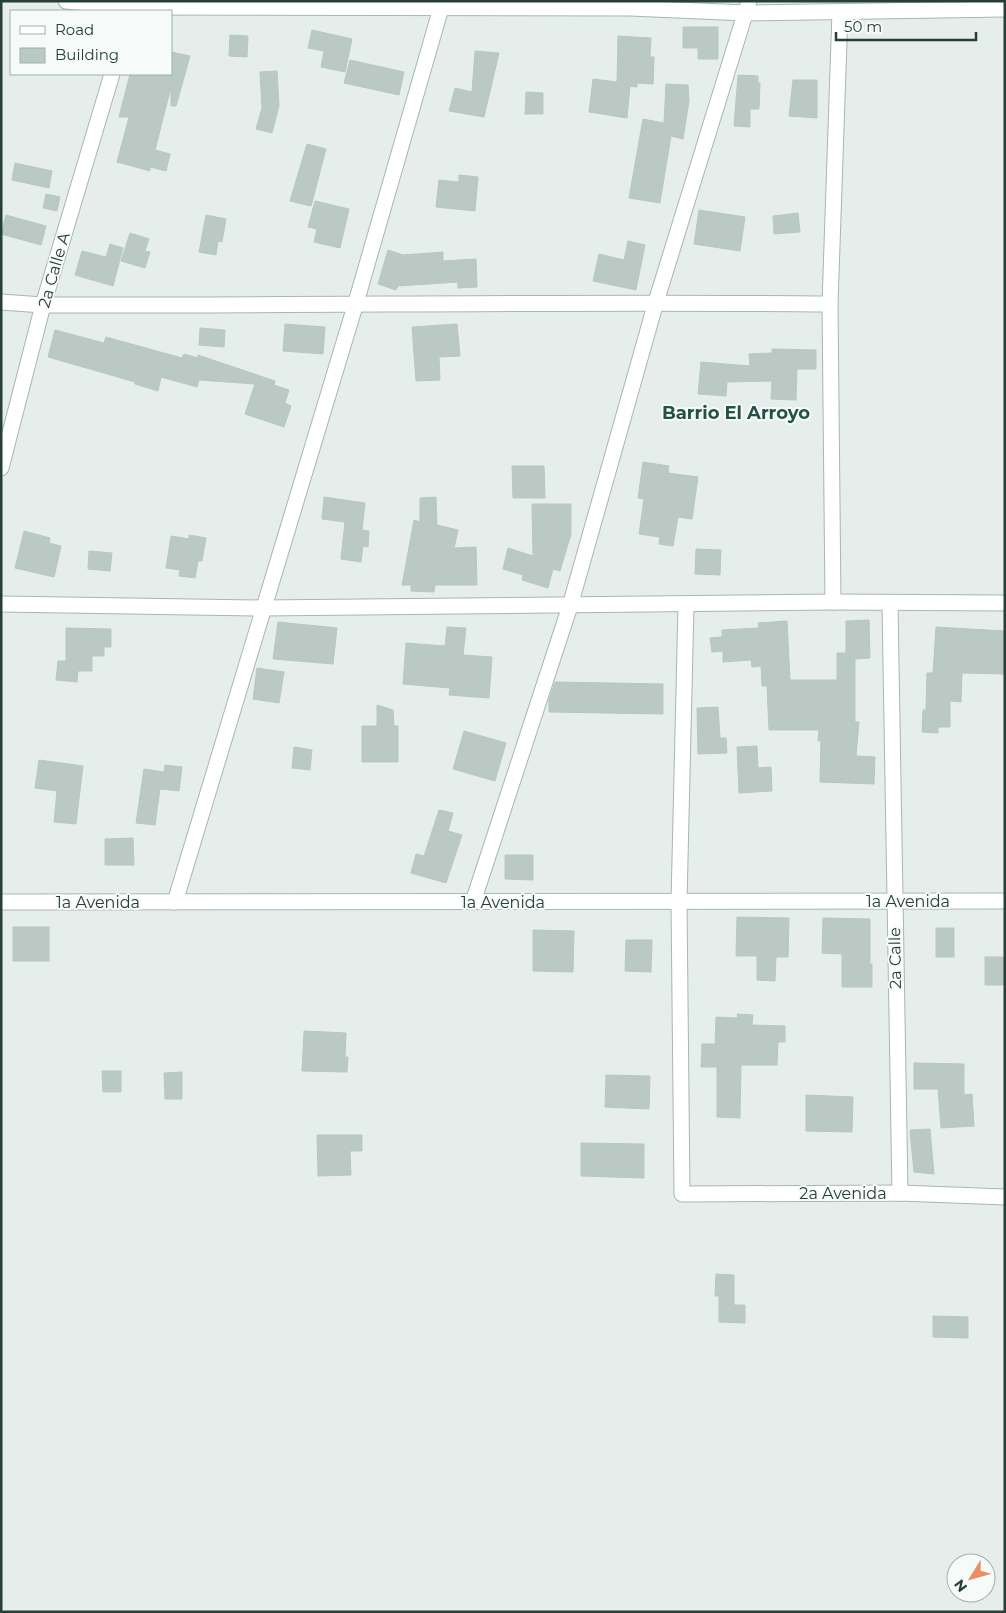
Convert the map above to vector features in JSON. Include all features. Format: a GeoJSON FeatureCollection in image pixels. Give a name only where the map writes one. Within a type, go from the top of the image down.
{"type":"FeatureCollection","features":[{"type":"Feature","properties":{"kind":"street"},"geometry":{"type":"LineString","coordinates":[[66,1],[132,7],[442,4],[630,8],[748,7],[840,12],[946,6],[1005,9]]}},
{"type":"Feature","properties":{"kind":"street"},"geometry":{"type":"LineString","coordinates":[[175,902],[355,306],[442,4]]}},
{"type":"Feature","properties":{"kind":"street"},"geometry":{"type":"LineString","coordinates":[[473,902],[570,606],[656,302],[748,7]]}},
{"type":"Feature","properties":{"kind":"street"},"geometry":{"type":"LineString","coordinates":[[833,602],[830,304],[840,12]]}},
{"type":"Feature","properties":{"kind":"street","name":"2a Calle A"},"geometry":{"type":"LineString","coordinates":[[1,468],[43,305],[112,75]]}},
{"type":"Feature","properties":{"kind":"street"},"geometry":{"type":"LineString","coordinates":[[1,302],[43,305],[355,306],[656,302],[830,304]]}},
{"type":"Feature","properties":{"kind":"street"},"geometry":{"type":"LineString","coordinates":[[1,604],[263,608],[833,602],[890,604],[1005,603]]}},
{"type":"Feature","properties":{"kind":"street","name":"2a Calle"},"geometry":{"type":"LineString","coordinates":[[890,604],[900,1193]]}},
{"type":"Feature","properties":{"kind":"street"},"geometry":{"type":"LineString","coordinates":[[679,902],[686,605]]}},
{"type":"Feature","properties":{"kind":"street","name":"1a Avenida"},"geometry":{"type":"LineString","coordinates":[[1,902],[1005,901]]}},
{"type":"Feature","properties":{"kind":"street","name":"2a Avenida"},"geometry":{"type":"LineString","coordinates":[[679,902],[682,1194],[900,1193],[1005,1197]]}},
{"type":"Feature","properties":{"kind":"building"},"geometry":{"type":"Polygon","coordinates":[[[683,27],[718,27],[718,59],[698,59],[698,48],[683,48],[683,27]]]}},
{"type":"Feature","properties":{"kind":"building"},"geometry":{"type":"Polygon","coordinates":[[[312,30],[352,39],[345,72],[321,67],[324,51],[308,48],[312,30]]]}},
{"type":"Feature","properties":{"kind":"building"},"geometry":{"type":"Polygon","coordinates":[[[230,35],[248,36],[247,57],[229,56],[230,35]]]}},
{"type":"Feature","properties":{"kind":"building"},"geometry":{"type":"Polygon","coordinates":[[[618,36],[651,38],[650,57],[654,57],[653,84],[637,83],[637,87],[630,86],[627,118],[589,112],[593,79],[617,82],[618,36]]]}},
{"type":"Feature","properties":{"kind":"building"},"geometry":{"type":"Polygon","coordinates":[[[475,51],[499,53],[484,117],[449,111],[455,88],[472,92],[475,51]]]}},
{"type":"Feature","properties":{"kind":"building"},"geometry":{"type":"Polygon","coordinates":[[[172,52],[190,56],[176,106],[171,106],[171,87],[155,150],[170,154],[166,171],[150,167],[150,171],[117,162],[129,117],[119,117],[130,75],[172,75],[172,52]]]}},
{"type":"Feature","properties":{"kind":"building"},"geometry":{"type":"Polygon","coordinates":[[[350,60],[404,72],[399,95],[344,83],[350,60]]]}},
{"type":"Feature","properties":{"kind":"building"},"geometry":{"type":"Polygon","coordinates":[[[277,71],[279,106],[272,133],[256,129],[262,108],[260,72],[277,71]]]}},
{"type":"Feature","properties":{"kind":"building"},"geometry":{"type":"Polygon","coordinates":[[[738,75],[758,76],[758,83],[760,83],[759,109],[750,109],[750,127],[734,126],[738,75]]]}},
{"type":"Feature","properties":{"kind":"building"},"geometry":{"type":"Polygon","coordinates":[[[793,80],[817,80],[817,118],[789,116],[793,80]]]}},
{"type":"Feature","properties":{"kind":"building"},"geometry":{"type":"Polygon","coordinates":[[[666,84],[688,85],[689,101],[683,139],[671,136],[660,203],[629,198],[643,119],[664,123],[666,84]]]}},
{"type":"Feature","properties":{"kind":"building"},"geometry":{"type":"Polygon","coordinates":[[[526,92],[543,93],[543,114],[525,114],[526,92]]]}},
{"type":"Feature","properties":{"kind":"building"},"geometry":{"type":"Polygon","coordinates":[[[307,144],[326,149],[311,206],[290,201],[307,144]]]}},
{"type":"Feature","properties":{"kind":"building"},"geometry":{"type":"Polygon","coordinates":[[[15,163],[52,171],[49,188],[12,180],[15,163]]]}},
{"type":"Feature","properties":{"kind":"building"},"geometry":{"type":"Polygon","coordinates":[[[459,175],[478,177],[475,211],[436,207],[439,180],[459,182],[459,175]]]}},
{"type":"Feature","properties":{"kind":"building"},"geometry":{"type":"Polygon","coordinates":[[[46,194],[60,197],[57,211],[43,208],[46,194]]]}},
{"type":"Feature","properties":{"kind":"building"},"geometry":{"type":"Polygon","coordinates":[[[315,201],[349,209],[340,248],[314,242],[317,229],[308,227],[315,201]]]}},
{"type":"Feature","properties":{"kind":"building"},"geometry":{"type":"Polygon","coordinates":[[[699,210],[745,217],[740,251],[694,244],[699,210]]]}},
{"type":"Feature","properties":{"kind":"building"},"geometry":{"type":"Polygon","coordinates":[[[798,213],[800,232],[774,234],[773,216],[798,213]]]}},
{"type":"Feature","properties":{"kind":"building"},"geometry":{"type":"Polygon","coordinates":[[[6,215],[46,226],[41,245],[1,234],[6,215]]]}},
{"type":"Feature","properties":{"kind":"building"},"geometry":{"type":"Polygon","coordinates":[[[206,215],[226,219],[222,242],[218,241],[216,255],[199,252],[206,215]]]}},
{"type":"Feature","properties":{"kind":"building"},"geometry":{"type":"Polygon","coordinates":[[[130,233],[149,239],[145,251],[150,252],[145,268],[121,261],[130,233]]]}},
{"type":"Feature","properties":{"kind":"building"},"geometry":{"type":"Polygon","coordinates":[[[628,241],[645,245],[636,290],[593,281],[599,254],[624,260],[628,241]]]}},
{"type":"Feature","properties":{"kind":"building"},"geometry":{"type":"Polygon","coordinates":[[[110,244],[123,248],[113,286],[75,275],[82,251],[106,257],[110,244]]]}},
{"type":"Feature","properties":{"kind":"building"},"geometry":{"type":"Polygon","coordinates":[[[388,250],[403,255],[443,252],[443,261],[476,259],[477,287],[458,288],[458,282],[398,286],[396,290],[378,284],[388,250]]]}},
{"type":"Feature","properties":{"kind":"building"},"geometry":{"type":"Polygon","coordinates":[[[285,324],[325,327],[323,354],[283,351],[285,324]]]}},
{"type":"Feature","properties":{"kind":"building"},"geometry":{"type":"Polygon","coordinates":[[[457,324],[460,356],[439,357],[440,380],[416,381],[412,327],[457,324]]]}},
{"type":"Feature","properties":{"kind":"building"},"geometry":{"type":"Polygon","coordinates":[[[200,328],[225,330],[224,347],[199,345],[200,328]]]}},
{"type":"Feature","properties":{"kind":"building"},"geometry":{"type":"Polygon","coordinates":[[[55,330],[104,343],[106,337],[182,358],[184,354],[198,358],[198,355],[275,381],[274,385],[289,390],[285,403],[291,406],[284,427],[245,414],[255,384],[199,380],[197,387],[161,377],[158,391],[135,384],[135,382],[48,357],[55,330]]]}},
{"type":"Feature","properties":{"kind":"building"},"geometry":{"type":"Polygon","coordinates":[[[772,349],[816,350],[816,369],[797,369],[796,400],[771,399],[772,381],[727,382],[726,396],[698,394],[701,362],[750,366],[749,354],[772,353],[772,349]]]}},
{"type":"Feature","properties":{"kind":"building"},"geometry":{"type":"Polygon","coordinates":[[[643,462],[669,466],[668,473],[698,477],[692,519],[678,517],[673,546],[659,544],[660,537],[639,534],[644,499],[638,498],[643,462]]]}},
{"type":"Feature","properties":{"kind":"building"},"geometry":{"type":"Polygon","coordinates":[[[512,466],[544,466],[545,498],[513,498],[512,466]]]}},
{"type":"Feature","properties":{"kind":"building"},"geometry":{"type":"Polygon","coordinates":[[[324,497],[365,503],[362,530],[369,531],[368,547],[363,546],[361,562],[341,559],[345,522],[322,519],[324,497]]]}},
{"type":"Feature","properties":{"kind":"building"},"geometry":{"type":"Polygon","coordinates":[[[436,497],[437,525],[458,530],[454,548],[476,547],[477,585],[435,585],[434,592],[411,591],[411,585],[402,585],[414,520],[420,522],[420,498],[436,497]]]}},
{"type":"Feature","properties":{"kind":"building"},"geometry":{"type":"Polygon","coordinates":[[[532,504],[571,504],[571,534],[560,571],[553,569],[548,588],[522,580],[523,575],[503,569],[508,548],[533,556],[532,504]]]}},
{"type":"Feature","properties":{"kind":"building"},"geometry":{"type":"Polygon","coordinates":[[[24,531],[50,538],[49,543],[61,546],[54,577],[15,568],[24,531]]]}},
{"type":"Feature","properties":{"kind":"building"},"geometry":{"type":"Polygon","coordinates":[[[189,535],[206,538],[202,561],[198,561],[195,578],[179,576],[180,570],[166,568],[171,536],[189,539],[189,535]]]}},
{"type":"Feature","properties":{"kind":"building"},"geometry":{"type":"Polygon","coordinates":[[[696,549],[721,550],[720,575],[695,574],[696,549]]]}},
{"type":"Feature","properties":{"kind":"building"},"geometry":{"type":"Polygon","coordinates":[[[89,551],[112,553],[110,571],[88,569],[89,551]]]}},
{"type":"Feature","properties":{"kind":"building"},"geometry":{"type":"Polygon","coordinates":[[[869,620],[870,658],[855,659],[855,722],[859,722],[856,756],[875,757],[874,784],[820,782],[821,741],[818,741],[819,730],[769,730],[767,686],[762,686],[761,666],[752,667],[751,660],[723,662],[723,651],[712,652],[710,638],[722,637],[722,630],[759,628],[758,623],[787,621],[790,680],[837,680],[837,653],[846,653],[846,621],[869,620]]]}},
{"type":"Feature","properties":{"kind":"building"},"geometry":{"type":"Polygon","coordinates":[[[278,622],[337,628],[333,664],[273,659],[278,622]]]}},
{"type":"Feature","properties":{"kind":"building"},"geometry":{"type":"Polygon","coordinates":[[[447,627],[466,628],[463,655],[492,657],[489,698],[449,695],[450,688],[403,684],[406,643],[445,646],[447,627]]]}},
{"type":"Feature","properties":{"kind":"building"},"geometry":{"type":"Polygon","coordinates":[[[936,627],[1005,631],[1005,674],[962,673],[961,702],[950,701],[950,727],[938,727],[938,733],[922,732],[923,710],[926,710],[927,673],[933,673],[936,627]]]}},
{"type":"Feature","properties":{"kind":"building"},"geometry":{"type":"Polygon","coordinates":[[[66,628],[111,629],[111,647],[104,647],[104,656],[92,656],[92,671],[78,671],[77,682],[56,680],[58,661],[66,661],[66,628]]]}},
{"type":"Feature","properties":{"kind":"building"},"geometry":{"type":"Polygon","coordinates":[[[257,668],[284,672],[279,703],[253,699],[257,668]]]}},
{"type":"Feature","properties":{"kind":"building"},"geometry":{"type":"Polygon","coordinates":[[[555,682],[663,684],[663,714],[549,712],[549,700],[555,682]]]}},
{"type":"Feature","properties":{"kind":"building"},"geometry":{"type":"Polygon","coordinates":[[[377,705],[393,710],[394,726],[398,726],[398,762],[362,762],[362,726],[377,726],[377,705]]]}},
{"type":"Feature","properties":{"kind":"building"},"geometry":{"type":"Polygon","coordinates":[[[718,707],[720,738],[726,738],[727,753],[698,754],[697,708],[718,707]]]}},
{"type":"Feature","properties":{"kind":"building"},"geometry":{"type":"Polygon","coordinates":[[[464,731],[506,743],[495,781],[453,769],[464,731]]]}},
{"type":"Feature","properties":{"kind":"building"},"geometry":{"type":"Polygon","coordinates":[[[757,746],[758,768],[771,767],[772,791],[739,793],[737,747],[757,746]]]}},
{"type":"Feature","properties":{"kind":"building"},"geometry":{"type":"Polygon","coordinates":[[[294,747],[312,750],[310,770],[292,768],[294,747]]]}},
{"type":"Feature","properties":{"kind":"building"},"geometry":{"type":"Polygon","coordinates":[[[39,760],[83,766],[76,824],[54,822],[57,791],[35,788],[39,760]]]}},
{"type":"Feature","properties":{"kind":"building"},"geometry":{"type":"Polygon","coordinates":[[[165,765],[182,767],[179,791],[160,789],[155,825],[136,823],[144,769],[164,772],[165,765]]]}},
{"type":"Feature","properties":{"kind":"building"},"geometry":{"type":"Polygon","coordinates":[[[439,810],[453,813],[448,831],[462,835],[446,883],[411,873],[416,854],[424,856],[439,810]]]}},
{"type":"Feature","properties":{"kind":"building"},"geometry":{"type":"Polygon","coordinates":[[[133,838],[134,865],[105,865],[105,839],[133,838]]]}},
{"type":"Feature","properties":{"kind":"building"},"geometry":{"type":"Polygon","coordinates":[[[505,855],[533,855],[533,880],[505,879],[505,855]]]}},
{"type":"Feature","properties":{"kind":"building"},"geometry":{"type":"Polygon","coordinates":[[[737,917],[789,918],[788,957],[776,957],[775,981],[757,980],[757,956],[736,956],[737,917]]]}},
{"type":"Feature","properties":{"kind":"building"},"geometry":{"type":"Polygon","coordinates":[[[823,918],[870,919],[872,987],[842,987],[842,954],[822,953],[823,918]]]}},
{"type":"Feature","properties":{"kind":"building"},"geometry":{"type":"Polygon","coordinates":[[[13,927],[49,927],[49,961],[13,961],[13,927]]]}},
{"type":"Feature","properties":{"kind":"building"},"geometry":{"type":"Polygon","coordinates":[[[936,928],[954,928],[954,957],[936,957],[936,928]]]}},
{"type":"Feature","properties":{"kind":"building"},"geometry":{"type":"Polygon","coordinates":[[[533,930],[574,931],[573,972],[533,971],[533,930]]]}},
{"type":"Feature","properties":{"kind":"building"},"geometry":{"type":"Polygon","coordinates":[[[626,940],[652,940],[651,972],[625,971],[626,940]]]}},
{"type":"Feature","properties":{"kind":"building"},"geometry":{"type":"Polygon","coordinates":[[[985,957],[1005,957],[1005,985],[985,985],[985,957]]]}},
{"type":"Feature","properties":{"kind":"building"},"geometry":{"type":"Polygon","coordinates":[[[737,1014],[753,1015],[752,1025],[785,1026],[785,1042],[778,1042],[777,1065],[741,1065],[740,1118],[717,1117],[717,1067],[701,1067],[702,1044],[715,1044],[716,1017],[738,1018],[737,1014]]]}},
{"type":"Feature","properties":{"kind":"building"},"geometry":{"type":"Polygon","coordinates":[[[304,1031],[346,1033],[345,1057],[348,1057],[347,1072],[302,1071],[304,1031]]]}},
{"type":"Feature","properties":{"kind":"building"},"geometry":{"type":"Polygon","coordinates":[[[914,1063],[964,1064],[964,1095],[972,1094],[974,1126],[941,1128],[938,1089],[914,1089],[914,1063]]]}},
{"type":"Feature","properties":{"kind":"building"},"geometry":{"type":"Polygon","coordinates":[[[102,1071],[121,1071],[121,1092],[103,1092],[102,1071]]]}},
{"type":"Feature","properties":{"kind":"building"},"geometry":{"type":"Polygon","coordinates":[[[182,1072],[182,1099],[165,1099],[164,1073],[182,1072]]]}},
{"type":"Feature","properties":{"kind":"building"},"geometry":{"type":"Polygon","coordinates":[[[606,1075],[650,1076],[649,1109],[605,1107],[606,1075]]]}},
{"type":"Feature","properties":{"kind":"building"},"geometry":{"type":"Polygon","coordinates":[[[806,1095],[853,1097],[852,1132],[806,1131],[806,1095]]]}},
{"type":"Feature","properties":{"kind":"building"},"geometry":{"type":"Polygon","coordinates":[[[930,1129],[934,1174],[914,1172],[910,1130],[930,1129]]]}},
{"type":"Feature","properties":{"kind":"building"},"geometry":{"type":"Polygon","coordinates":[[[317,1135],[362,1135],[362,1151],[350,1151],[351,1175],[318,1176],[317,1135]]]}},
{"type":"Feature","properties":{"kind":"building"},"geometry":{"type":"Polygon","coordinates":[[[581,1143],[644,1144],[644,1178],[581,1176],[581,1143]]]}},
{"type":"Feature","properties":{"kind":"building"},"geometry":{"type":"Polygon","coordinates":[[[716,1274],[734,1275],[734,1305],[745,1305],[745,1323],[719,1322],[719,1296],[715,1296],[716,1274]]]}},
{"type":"Feature","properties":{"kind":"building"},"geometry":{"type":"Polygon","coordinates":[[[933,1316],[968,1317],[968,1338],[933,1337],[933,1316]]]}},
{"type":"Feature","properties":{"kind":"district","name":"Barrio El Arroyo"},"geometry":{"type":"Point","coordinates":[736,413]}}]}
